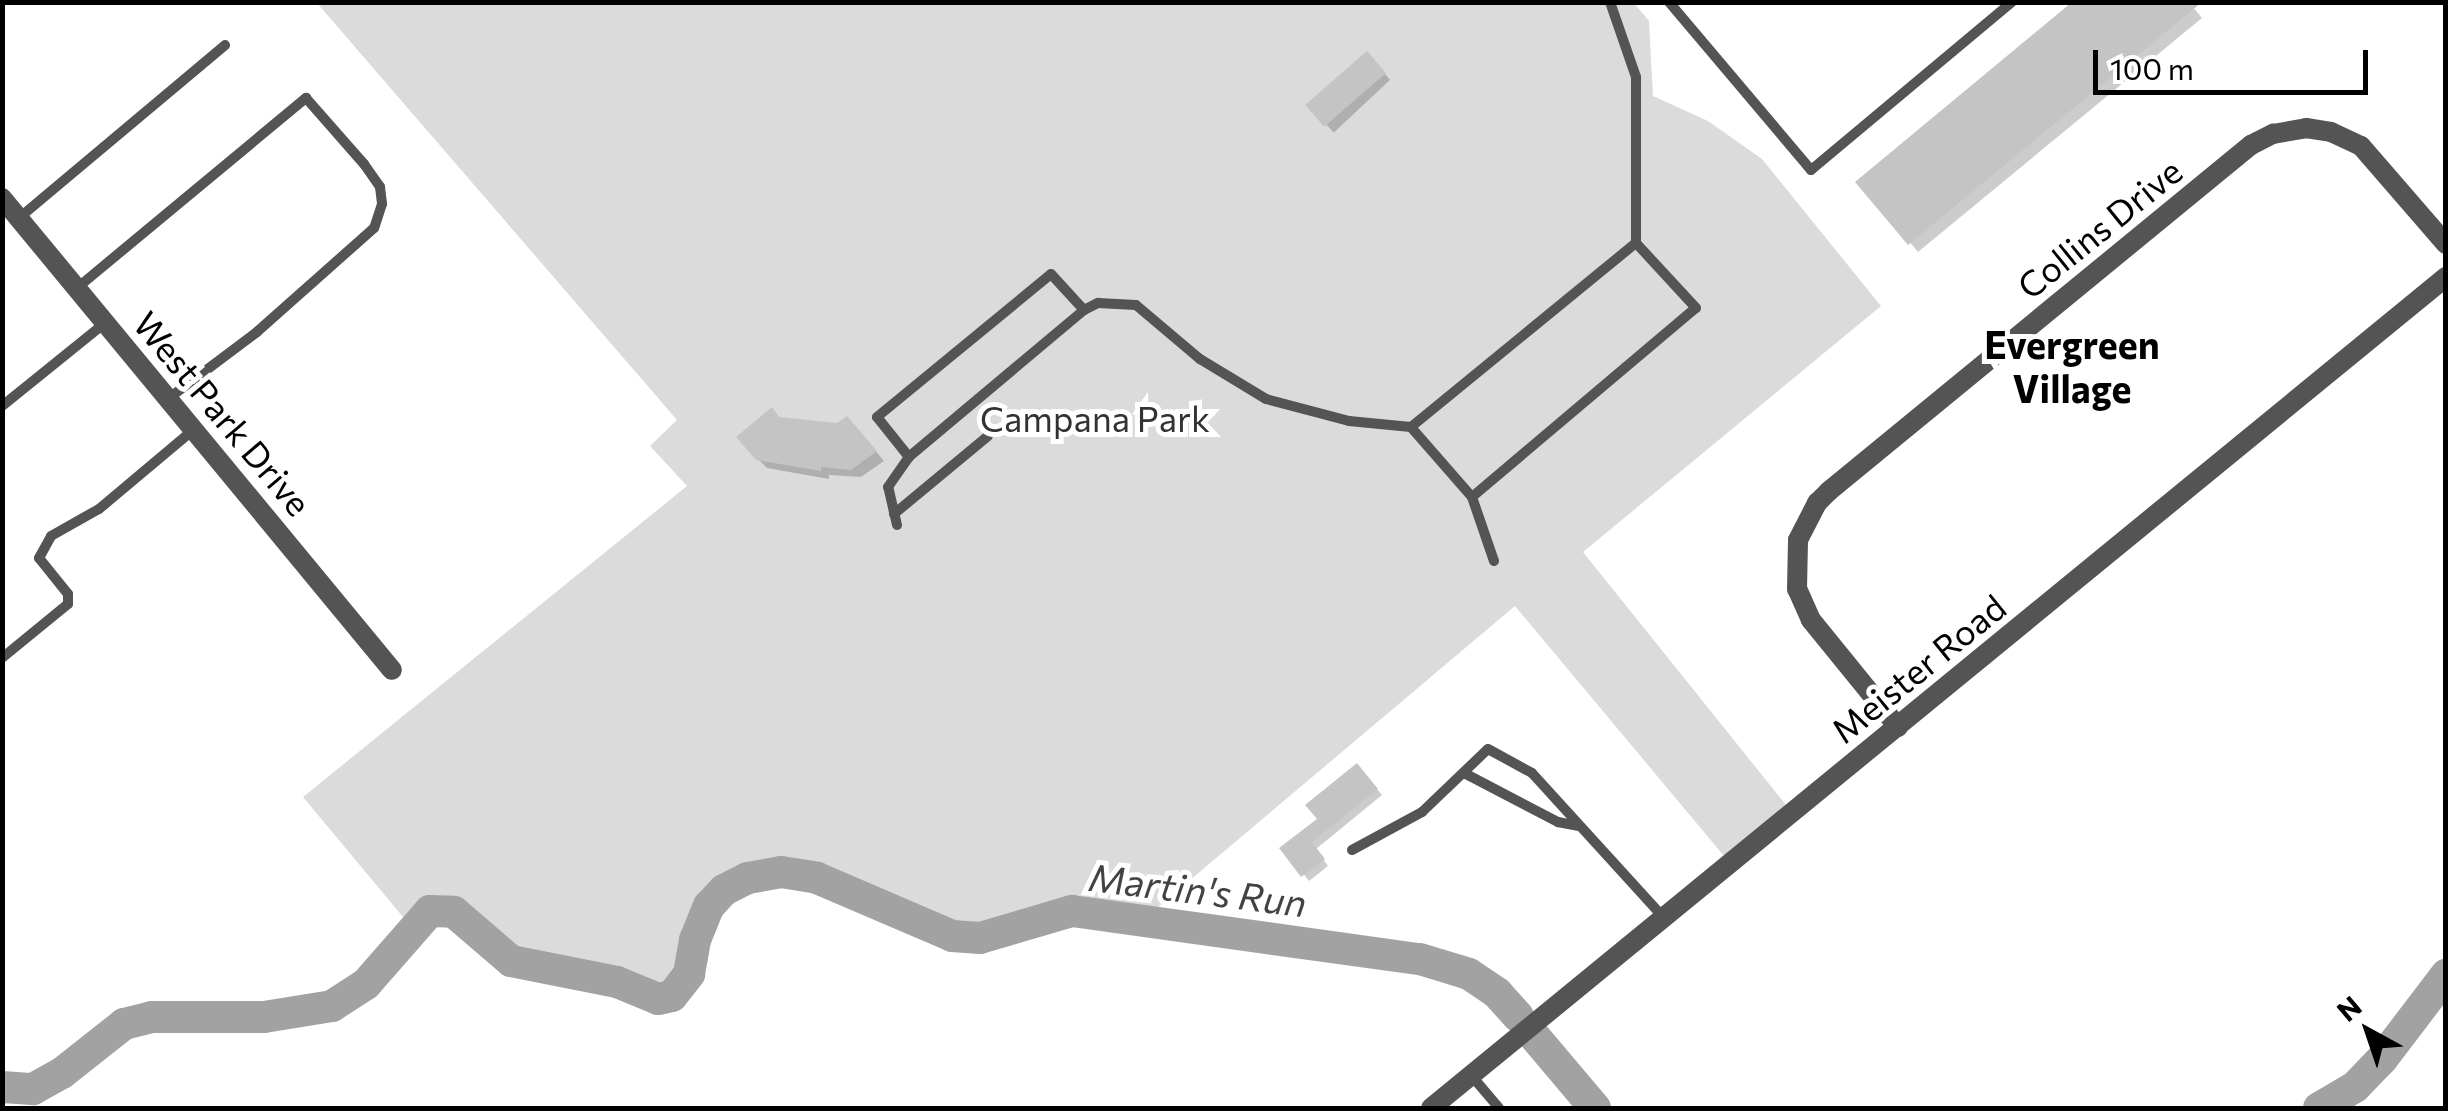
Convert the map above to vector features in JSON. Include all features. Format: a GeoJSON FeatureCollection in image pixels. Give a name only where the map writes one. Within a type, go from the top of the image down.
{"type":"FeatureCollection","features":[{"type":"Feature","properties":{"kind":"street","name":"Collins Drive"},"geometry":{"type":"LineString","coordinates":[[1898,727],[1811,620],[1797,589],[1798,540],[1804,524],[1829,491],[2236,158],[2273,134],[2306,128],[2331,132],[2361,146],[2446,244]]}},
{"type":"Feature","properties":{"kind":"street","name":"West Park Drive"},"geometry":{"type":"LineString","coordinates":[[2,198],[392,670]]}},
{"type":"Feature","properties":{"kind":"street","name":"Meister Road"},"geometry":{"type":"LineString","coordinates":[[1430,1108],[2446,277]]}},
{"type":"Feature","properties":{"kind":"lane"},"geometry":{"type":"LineString","coordinates":[[1472,497],[1696,308],[1636,242],[1636,76],[1610,2]]}},
{"type":"Feature","properties":{"kind":"lane"},"geometry":{"type":"LineString","coordinates":[[1669,2],[1810,170],[2012,2]]}},
{"type":"Feature","properties":{"kind":"lane"},"geometry":{"type":"LineString","coordinates":[[19,218],[225,45]]}},
{"type":"Feature","properties":{"kind":"lane"},"geometry":{"type":"LineString","coordinates":[[77,288],[306,98],[364,164],[380,187],[382,204],[374,228],[258,332],[169,398]]}},
{"type":"Feature","properties":{"kind":"lane"},"geometry":{"type":"LineString","coordinates":[[988,436],[895,520],[888,488],[909,457],[1084,310],[1098,303],[1136,305],[1200,359],[1266,399],[1349,421],[1411,426],[1636,242]]}},
{"type":"Feature","properties":{"kind":"lane"},"geometry":{"type":"LineString","coordinates":[[909,457],[877,417],[1051,274],[1084,310]]}},
{"type":"Feature","properties":{"kind":"lane"},"geometry":{"type":"LineString","coordinates":[[2,406],[106,322]]}},
{"type":"Feature","properties":{"kind":"lane"},"geometry":{"type":"LineString","coordinates":[[1411,426],[1472,497],[1494,561]]}},
{"type":"Feature","properties":{"kind":"lane"},"geometry":{"type":"LineString","coordinates":[[2,658],[68,604],[68,594],[39,558],[52,536],[99,509],[194,429]]}},
{"type":"Feature","properties":{"kind":"lane"},"geometry":{"type":"LineString","coordinates":[[1352,850],[1422,812],[1488,749],[1532,773],[1664,918]]}},
{"type":"Feature","properties":{"kind":"lane"},"geometry":{"type":"LineString","coordinates":[[1466,774],[1558,822],[1580,826]]}},
{"type":"Feature","properties":{"kind":"lane"},"geometry":{"type":"LineString","coordinates":[[1472,1075],[1499,1108]]}},
{"type":"Feature","properties":{"kind":"green space","name":"Campana Park"},"geometry":{"type":"Polygon","coordinates":[[[317,3],[1634,3],[1649,21],[1653,96],[1708,121],[1762,159],[1881,306],[1583,552],[1786,805],[1724,856],[1515,606],[1145,918],[1072,911],[980,938],[952,936],[817,878],[781,872],[748,878],[724,891],[709,906],[695,940],[689,974],[672,996],[658,999],[617,982],[511,961],[454,912],[430,911],[413,929],[303,797],[687,486],[650,446],[677,420],[317,3]]]}},
{"type":"Feature","properties":{"kind":"building"},"geometry":{"type":"Polygon","coordinates":[[[2072,2],[2202,2],[1908,245],[1855,182],[2072,2]]]}},
{"type":"Feature","properties":{"kind":"building"},"geometry":{"type":"Polygon","coordinates":[[[1367,51],[1386,73],[1324,127],[1305,105],[1367,51]]]}},
{"type":"Feature","properties":{"kind":"building"},"geometry":{"type":"Polygon","coordinates":[[[772,407],[779,417],[837,423],[847,416],[877,451],[851,470],[821,467],[821,471],[756,460],[736,437],[772,407]]]}},
{"type":"Feature","properties":{"kind":"building"},"geometry":{"type":"Polygon","coordinates":[[[1357,763],[1378,789],[1312,842],[1325,859],[1301,877],[1279,848],[1317,819],[1305,805],[1357,763]]]}},
{"type":"Feature","properties":{"kind":"waterway","name":"Martin's Run"},"geometry":{"type":"LineString","coordinates":[[2,1087],[33,1089],[62,1073],[124,1024],[152,1017],[264,1017],[332,1006],[366,984],[430,911],[454,912],[511,961],[617,982],[658,999],[672,996],[689,974],[695,940],[709,906],[724,890],[748,878],[781,872],[817,878],[952,936],[980,938],[1072,911],[1420,959],[1469,974],[1497,993],[1518,1016]]}},
{"type":"Feature","properties":{"kind":"waterway","name":"Martin's Run"},"geometry":{"type":"LineString","coordinates":[[2319,1108],[2355,1087],[2382,1059],[2446,975]]}},
{"type":"Feature","properties":{"kind":"waterway","name":"Martin's Run"},"geometry":{"type":"LineString","coordinates":[[1535,1037],[1595,1108]]}},
{"type":"Feature","properties":{"kind":"district","name":"Evergreen Village"},"geometry":{"type":"Point","coordinates":[2072,366]}}]}
